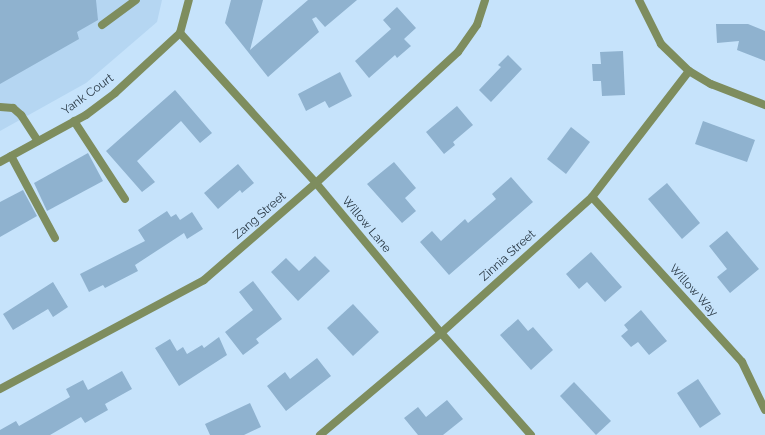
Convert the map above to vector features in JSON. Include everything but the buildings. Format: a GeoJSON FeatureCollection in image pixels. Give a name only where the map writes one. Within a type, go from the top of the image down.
{"type":"FeatureCollection","features":[{"type":"Feature","properties":{"kind":"street"},"geometry":{"type":"LineString","coordinates":[[102,24],[136,0]]}},
{"type":"Feature","properties":{"kind":"street"},"geometry":{"type":"LineString","coordinates":[[180,33],[189,0]]}},
{"type":"Feature","properties":{"kind":"street","name":"Zang Street"},"geometry":{"type":"LineString","coordinates":[[0,389],[204,280],[316,183],[458,52],[478,25],[485,0]]}},
{"type":"Feature","properties":{"kind":"street"},"geometry":{"type":"LineString","coordinates":[[639,0],[661,44],[688,71],[711,84],[765,105]]}},
{"type":"Feature","properties":{"kind":"street","name":"Yank Court"},"geometry":{"type":"LineString","coordinates":[[0,162],[74,121],[115,93],[180,33]]}},
{"type":"Feature","properties":{"kind":"street","name":"Willow Lane"},"geometry":{"type":"LineString","coordinates":[[180,33],[316,183],[441,333],[531,435]]}},
{"type":"Feature","properties":{"kind":"street","name":"Zinnia Street"},"geometry":{"type":"LineString","coordinates":[[320,435],[441,333],[592,197],[688,71]]}},
{"type":"Feature","properties":{"kind":"street"},"geometry":{"type":"LineString","coordinates":[[0,107],[13,108],[21,115],[38,141]]}},
{"type":"Feature","properties":{"kind":"street"},"geometry":{"type":"LineString","coordinates":[[74,121],[125,199]]}},
{"type":"Feature","properties":{"kind":"street"},"geometry":{"type":"LineString","coordinates":[[11,156],[55,238]]}},
{"type":"Feature","properties":{"kind":"street","name":"Willow Way"},"geometry":{"type":"LineString","coordinates":[[592,197],[742,362],[765,410]]}},
{"type":"Feature","properties":{"kind":"shaded area"},"geometry":{"type":"Polygon","coordinates":[[[0,0],[162,0],[157,22],[86,83],[0,131],[0,0]]]}}]}
